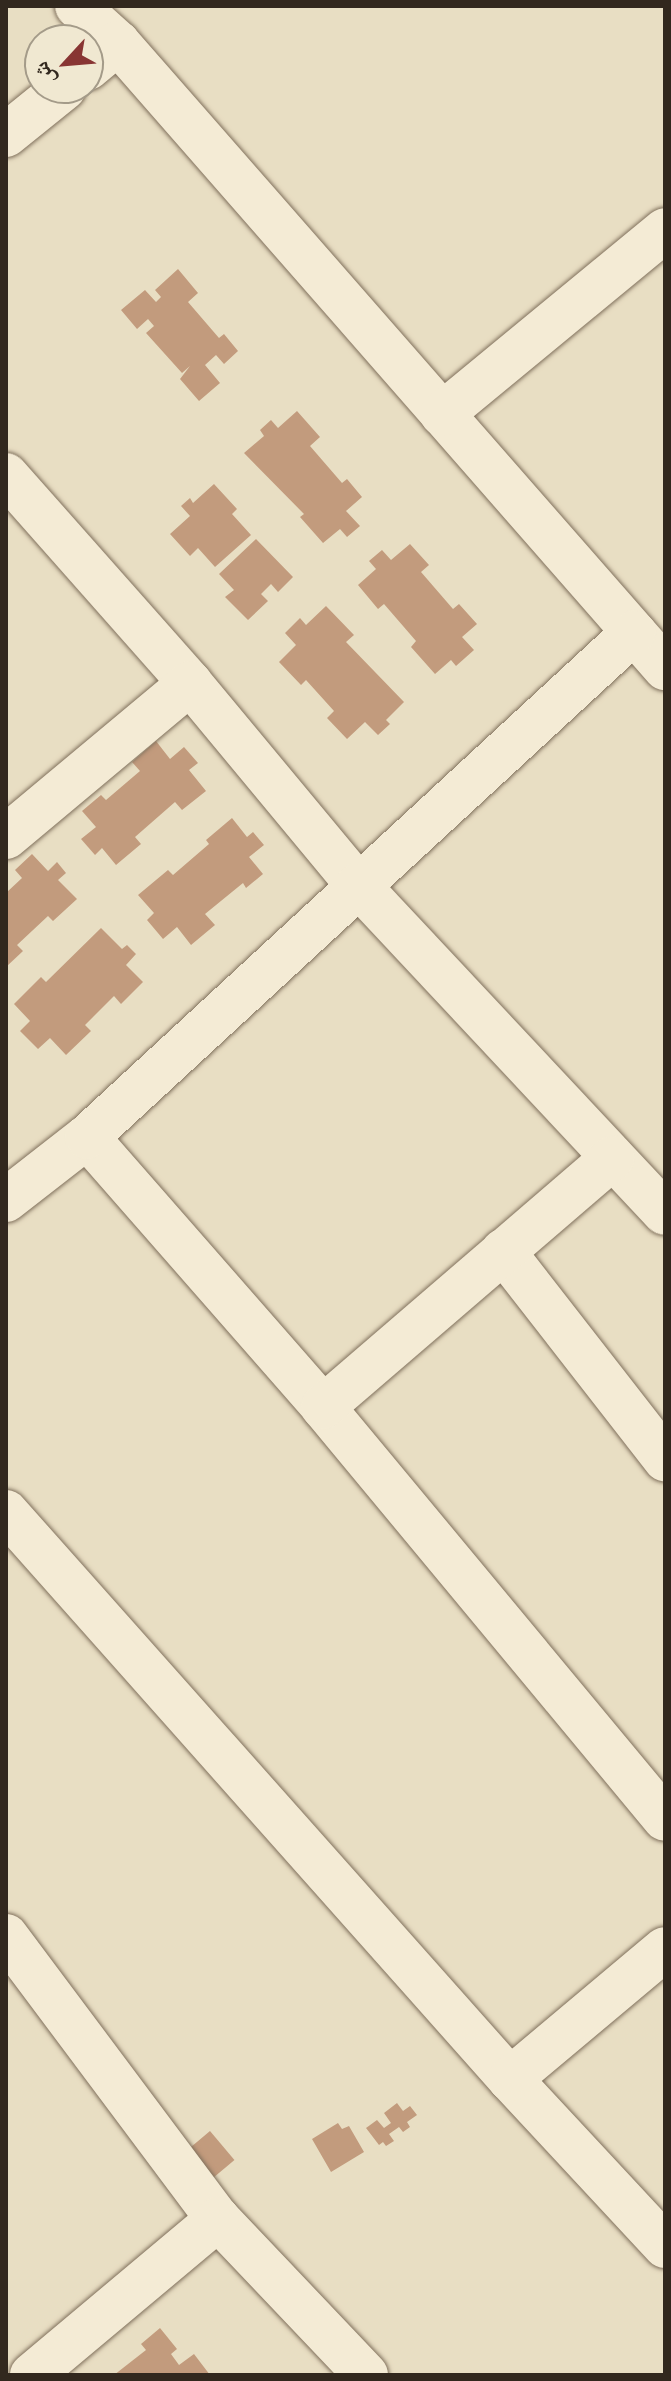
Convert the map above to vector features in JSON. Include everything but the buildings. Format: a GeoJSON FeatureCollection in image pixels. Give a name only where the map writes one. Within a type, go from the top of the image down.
{"type":"FeatureCollection","features":[{"type":"Feature","properties":{"kind":"street"},"geometry":{"type":"LineString","coordinates":[[77,6],[86,24]]}},
{"type":"Feature","properties":{"kind":"street"},"geometry":{"type":"LineString","coordinates":[[104,57],[442,414],[665,668]]}},
{"type":"Feature","properties":{"kind":"street"},"geometry":{"type":"LineString","coordinates":[[6,135],[44,104]]}},
{"type":"Feature","properties":{"kind":"street"},"geometry":{"type":"LineString","coordinates":[[442,414],[661,241]]}},
{"type":"Feature","properties":{"kind":"street"},"geometry":{"type":"LineString","coordinates":[[6,475],[190,683],[358,885],[665,1213]]}},
{"type":"Feature","properties":{"kind":"street"},"geometry":{"type":"LineString","coordinates":[[6,1200],[87,1137],[634,632]]}},
{"type":"Feature","properties":{"kind":"street"},"geometry":{"type":"LineString","coordinates":[[7,834],[190,683]]}},
{"type":"Feature","properties":{"kind":"street"},"geometry":{"type":"LineString","coordinates":[[87,1137],[323,1407],[665,1819]]}},
{"type":"Feature","properties":{"kind":"street"},"geometry":{"type":"LineString","coordinates":[[323,1407],[613,1158]]}},
{"type":"Feature","properties":{"kind":"street"},"geometry":{"type":"LineString","coordinates":[[503,1251],[665,1459]]}},
{"type":"Feature","properties":{"kind":"street"},"geometry":{"type":"LineString","coordinates":[[6,1512],[510,2079],[665,2246]]}},
{"type":"Feature","properties":{"kind":"street"},"geometry":{"type":"LineString","coordinates":[[510,2079],[665,1949]]}},
{"type":"Feature","properties":{"kind":"street"},"geometry":{"type":"LineString","coordinates":[[14,1963],[218,2219],[366,2375]]}},
{"type":"Feature","properties":{"kind":"street"},"geometry":{"type":"LineString","coordinates":[[32,2375],[218,2219]]}}]}
